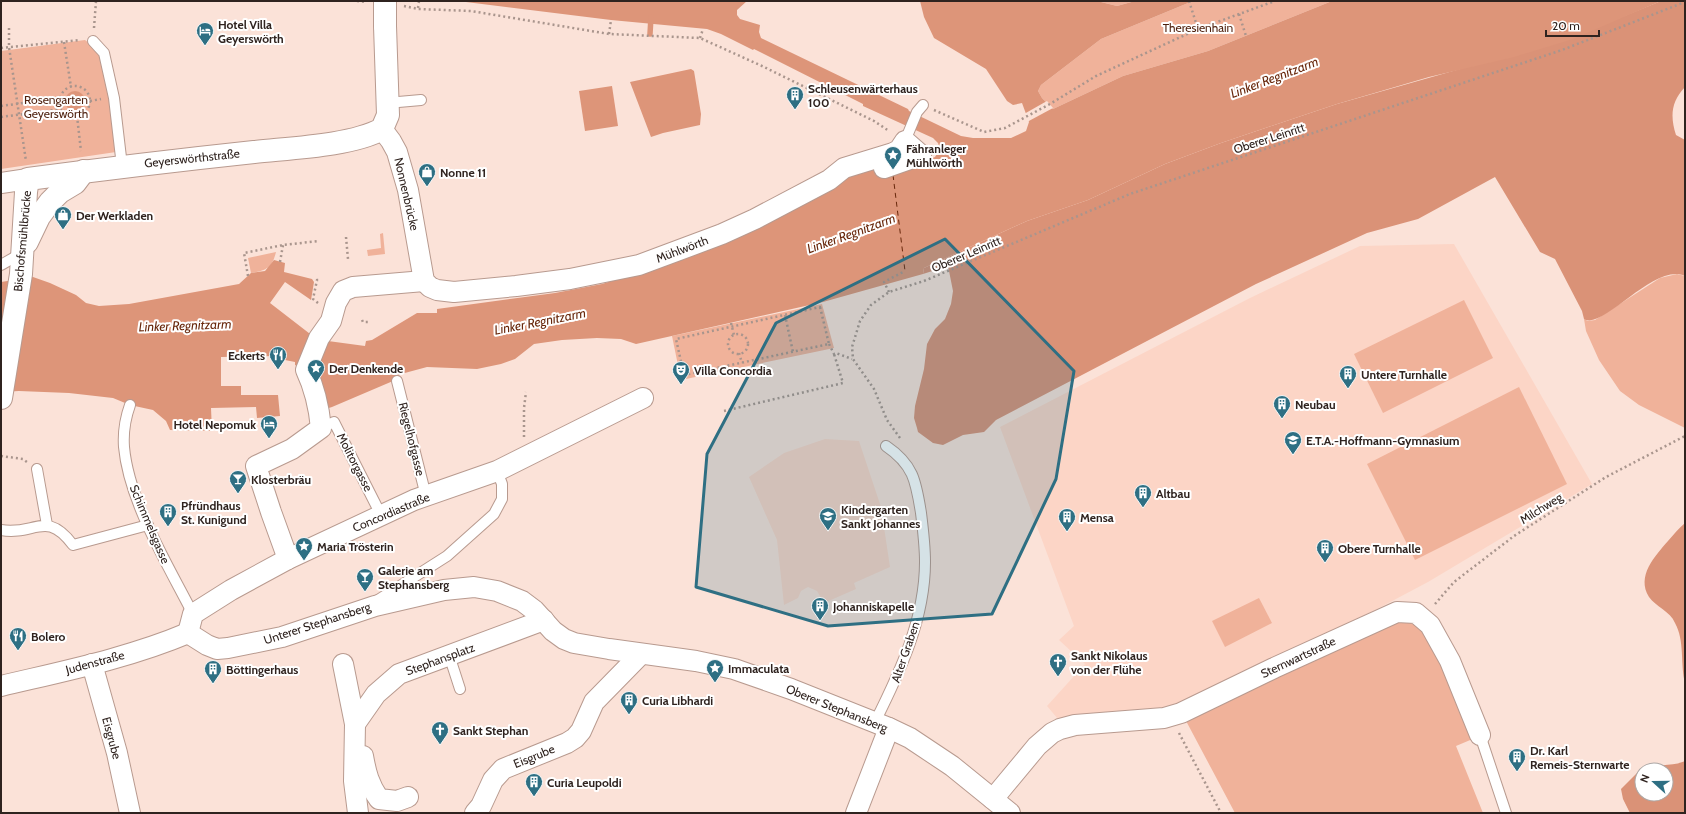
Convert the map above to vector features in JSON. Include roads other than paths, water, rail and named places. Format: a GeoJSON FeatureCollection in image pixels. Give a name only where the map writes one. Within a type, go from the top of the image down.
{"type":"FeatureCollection","features":[{"type":"Feature","properties":{"kind":"street"},"geometry":{"type":"LineString","coordinates":[[382,129],[388,115],[384,3]]}},
{"type":"Feature","properties":{"kind":"street","name":"Geyerswörthstraße"},"geometry":{"type":"LineString","coordinates":[[1,183],[122,166],[331,143],[366,137],[382,129]]}},
{"type":"Feature","properties":{"kind":"street","name":"Nonnenbrücke"},"geometry":{"type":"LineString","coordinates":[[382,129],[397,152],[408,190],[431,286]]}},
{"type":"Feature","properties":{"kind":"street"},"geometry":{"type":"LineString","coordinates":[[884,168],[921,155],[907,135]]}},
{"type":"Feature","properties":{"kind":"street","name":"Mühlwörth"},"geometry":{"type":"LineString","coordinates":[[320,420],[310,378],[319,338],[330,321],[336,303],[347,288],[431,286],[454,292],[516,286],[586,276],[639,265],[722,234],[755,219],[829,180],[844,168],[894,153],[899,150],[907,135]]}},
{"type":"Feature","properties":{"kind":"street"},"geometry":{"type":"LineString","coordinates":[[23,252],[40,217],[50,202],[60,192],[75,183],[84,171]]}},
{"type":"Feature","properties":{"kind":"street","name":"Bischofsmühlbrücke"},"geometry":{"type":"LineString","coordinates":[[1,398],[21,274],[25,202],[28,179]]}},
{"type":"Feature","properties":{"kind":"street","name":"Concordiastraße"},"geometry":{"type":"LineString","coordinates":[[193,614],[231,590],[288,559],[381,515],[426,496],[497,472],[644,398]]}},
{"type":"Feature","properties":{"kind":"street"},"geometry":{"type":"LineString","coordinates":[[288,559],[270,512],[256,466],[292,449],[320,420]]}},
{"type":"Feature","properties":{"kind":"street","name":"Oberer Stephansberg"},"geometry":{"type":"LineString","coordinates":[[375,606],[444,590],[474,587],[497,591],[522,601],[534,610],[553,631],[564,639],[574,643],[696,661],[734,669],[785,686],[882,725],[910,738],[952,766],[1010,813]]}},
{"type":"Feature","properties":{"kind":"street","name":"Unterer Stephansberg"},"geometry":{"type":"LineString","coordinates":[[188,634],[217,649],[228,648],[282,637],[375,606]]}},
{"type":"Feature","properties":{"kind":"street","name":"Sternwartstraße"},"geometry":{"type":"LineString","coordinates":[[992,799],[1037,746],[1060,729],[1075,725],[1171,717],[1397,612],[1416,613],[1424,618],[1430,625],[1450,660],[1480,735]]}},
{"type":"Feature","properties":{"kind":"street"},"geometry":{"type":"LineString","coordinates":[[188,634],[193,614]]}},
{"type":"Feature","properties":{"kind":"street","name":"Stephansplatz"},"geometry":{"type":"LineString","coordinates":[[355,731],[376,694],[398,674],[544,620]]}},
{"type":"Feature","properties":{"kind":"street","name":"Judenstraße"},"geometry":{"type":"LineString","coordinates":[[1,686],[92,664],[164,644],[188,634]]}},
{"type":"Feature","properties":{"kind":"street","name":"Eisgrube"},"geometry":{"type":"LineString","coordinates":[[475,813],[481,806],[493,780],[502,769],[575,738],[581,730],[594,702],[641,654]]}},
{"type":"Feature","properties":{"kind":"street","name":"Eisgrube"},"geometry":{"type":"LineString","coordinates":[[92,664],[115,748],[130,813]]}},
{"type":"Feature","properties":{"kind":"street"},"geometry":{"type":"LineString","coordinates":[[343,664],[355,731],[363,755],[366,776],[372,790],[379,800],[397,801],[408,797]]}},
{"type":"Feature","properties":{"kind":"street"},"geometry":{"type":"LineString","coordinates":[[856,813],[882,725]]}},
{"type":"Feature","properties":{"kind":"street"},"geometry":{"type":"LineString","coordinates":[[355,731],[354,780],[358,813]]}},
{"type":"Feature","properties":{"kind":"lane"},"geometry":{"type":"LineString","coordinates":[[93,41],[104,53],[114,98],[122,166]]}},
{"type":"Feature","properties":{"kind":"lane"},"geometry":{"type":"LineString","coordinates":[[387,103],[421,100]]}},
{"type":"Feature","properties":{"kind":"lane","name":"Mühlwörth"},"geometry":{"type":"LineString","coordinates":[[907,135],[920,108]]}},
{"type":"Feature","properties":{"kind":"lane"},"geometry":{"type":"LineString","coordinates":[[1,265],[23,252]]}},
{"type":"Feature","properties":{"kind":"lane","name":"Riegelhofgasse"},"geometry":{"type":"LineString","coordinates":[[397,381],[405,407],[426,496]]}},
{"type":"Feature","properties":{"kind":"lane","name":"Schimmelsgasse"},"geometry":{"type":"LineString","coordinates":[[130,405],[124,428],[125,454],[134,490],[148,525],[193,614]]}},
{"type":"Feature","properties":{"kind":"lane","name":"Molitorgasse"},"geometry":{"type":"LineString","coordinates":[[320,420],[334,422],[381,515]]}},
{"type":"Feature","properties":{"kind":"lane","name":"Alter Graben"},"geometry":{"type":"LineString","coordinates":[[882,725],[912,634],[922,598],[925,562],[922,523],[915,481],[905,461],[886,446]]}},
{"type":"Feature","properties":{"kind":"lane"},"geometry":{"type":"LineString","coordinates":[[37,469],[47,525]]}},
{"type":"Feature","properties":{"kind":"lane","name":"Unterer Stephansberg"},"geometry":{"type":"LineString","coordinates":[[375,606],[378,600],[447,556],[494,514],[502,499],[502,484],[497,472]]}},
{"type":"Feature","properties":{"kind":"lane"},"geometry":{"type":"LineString","coordinates":[[1,530],[27,529],[47,525],[56,528],[65,534],[73,545],[148,525]]}},
{"type":"Feature","properties":{"kind":"lane"},"geometry":{"type":"LineString","coordinates":[[449,655],[460,689]]}},
{"type":"Feature","properties":{"kind":"lane"},"geometry":{"type":"LineString","coordinates":[[1480,735],[1506,813]]}},
{"type":"Feature","properties":{"kind":"water","name":"Linker Regnitzarm"},"geometry":{"type":"Polygon","coordinates":[[[458,1],[747,1],[737,10],[737,15],[740,19],[760,25],[759,32],[761,38],[961,136],[973,138],[1011,138],[1026,131],[1029,122],[1022,103],[1013,105],[1007,101],[986,69],[934,38],[924,17],[920,1],[1097,1],[1117,6],[1135,1],[1193,1],[1101,39],[1041,85],[1038,91],[1042,98],[1053,109],[1123,76],[1208,51],[1332,1],[1661,1],[1573,39],[1514,57],[1429,77],[1337,104],[1221,143],[1165,164],[1088,200],[1027,221],[924,268],[923,274],[823,302],[636,344],[621,339],[597,338],[562,340],[534,344],[515,359],[501,364],[477,369],[427,367],[401,374],[393,381],[319,411],[311,373],[295,365],[295,362],[275,358],[275,356],[221,357],[221,386],[241,386],[241,395],[278,395],[280,416],[257,418],[256,407],[211,408],[212,431],[170,430],[166,421],[153,410],[130,405],[113,398],[69,393],[19,391],[1,392],[1,282],[33,277],[76,295],[86,303],[99,306],[129,304],[239,284],[251,273],[265,271],[274,260],[285,263],[284,272],[312,279],[314,282],[311,300],[285,282],[270,303],[314,337],[328,341],[365,346],[366,341],[372,340],[417,313],[437,313],[437,309],[555,293],[602,284],[654,268],[843,177],[883,164],[922,162],[935,157],[940,149],[938,143],[933,138],[863,106],[863,104],[754,49],[753,50],[721,34],[707,29],[611,20],[458,1]]]}},
{"type":"Feature","properties":{"kind":"water"},"geometry":{"type":"Polygon","coordinates":[[[691,69],[694,71],[701,114],[700,125],[651,137],[630,82],[691,69]]]}},
{"type":"Feature","properties":{"kind":"water"},"geometry":{"type":"Polygon","coordinates":[[[612,86],[618,126],[585,131],[579,91],[612,86]]]}},
{"type":"Feature","properties":{"kind":"water"},"geometry":{"type":"Polygon","coordinates":[[[75,91],[82,94],[85,101],[82,108],[75,111],[68,108],[65,101],[68,94],[75,91]]]}},
{"type":"Feature","properties":{"kind":"waterway"},"geometry":{"type":"LineString","coordinates":[[650,34],[651,17]]}},
{"type":"Feature","properties":{"kind":"place","name":"Hotel Villa Geyerswörth"},"geometry":{"type":"Point","coordinates":[205,46]}},
{"type":"Feature","properties":{"kind":"place","name":"Schleusenwärterhaus 100"},"geometry":{"type":"Point","coordinates":[795,110]}},
{"type":"Feature","properties":{"kind":"place","name":"Fähranleger Mühlwörth"},"geometry":{"type":"Point","coordinates":[893,170]}},
{"type":"Feature","properties":{"kind":"place","name":"Nonne 11"},"geometry":{"type":"Point","coordinates":[427,187]}},
{"type":"Feature","properties":{"kind":"place","name":"Der Werkladen"},"geometry":{"type":"Point","coordinates":[63,230]}},
{"type":"Feature","properties":{"kind":"place","name":"Eckerts"},"geometry":{"type":"Point","coordinates":[278,370]}},
{"type":"Feature","properties":{"kind":"place","name":"Der Denkende"},"geometry":{"type":"Point","coordinates":[316,383]}},
{"type":"Feature","properties":{"kind":"place","name":"Villa Concordia"},"geometry":{"type":"Point","coordinates":[681,385]}},
{"type":"Feature","properties":{"kind":"place","name":"Untere Turnhalle"},"geometry":{"type":"Point","coordinates":[1348,389]}},
{"type":"Feature","properties":{"kind":"place","name":"Neubau"},"geometry":{"type":"Point","coordinates":[1282,419]}},
{"type":"Feature","properties":{"kind":"place","name":"Hotel Nepomuk"},"geometry":{"type":"Point","coordinates":[269,439]}},
{"type":"Feature","properties":{"kind":"place","name":"E.T.A.-Hoffmann-Gymnasium"},"geometry":{"type":"Point","coordinates":[1293,455]}},
{"type":"Feature","properties":{"kind":"place","name":"Klosterbräu"},"geometry":{"type":"Point","coordinates":[238,494]}},
{"type":"Feature","properties":{"kind":"place","name":"Altbau"},"geometry":{"type":"Point","coordinates":[1143,508]}},
{"type":"Feature","properties":{"kind":"place","name":"Pfründhaus St. Kunigund"},"geometry":{"type":"Point","coordinates":[168,527]}},
{"type":"Feature","properties":{"kind":"place","name":"Kindergarten Sankt Johannes"},"geometry":{"type":"Point","coordinates":[828,531]}},
{"type":"Feature","properties":{"kind":"place","name":"Mensa"},"geometry":{"type":"Point","coordinates":[1067,532]}},
{"type":"Feature","properties":{"kind":"place","name":"Maria Trösterin"},"geometry":{"type":"Point","coordinates":[304,561]}},
{"type":"Feature","properties":{"kind":"place","name":"Obere Turnhalle"},"geometry":{"type":"Point","coordinates":[1325,563]}},
{"type":"Feature","properties":{"kind":"place","name":"Galerie am Stephansberg"},"geometry":{"type":"Point","coordinates":[365,592]}},
{"type":"Feature","properties":{"kind":"place","name":"Johanniskapelle"},"geometry":{"type":"Point","coordinates":[820,621]}},
{"type":"Feature","properties":{"kind":"place","name":"Bolero"},"geometry":{"type":"Point","coordinates":[18,651]}},
{"type":"Feature","properties":{"kind":"place","name":"Sankt Nikolaus von der Flühe"},"geometry":{"type":"Point","coordinates":[1058,677]}},
{"type":"Feature","properties":{"kind":"place","name":"Immaculata"},"geometry":{"type":"Point","coordinates":[715,683]}},
{"type":"Feature","properties":{"kind":"place","name":"Böttingerhaus"},"geometry":{"type":"Point","coordinates":[213,684]}},
{"type":"Feature","properties":{"kind":"place","name":"Curia Libhardi"},"geometry":{"type":"Point","coordinates":[629,715]}},
{"type":"Feature","properties":{"kind":"place","name":"Sankt Stephan"},"geometry":{"type":"Point","coordinates":[440,745]}},
{"type":"Feature","properties":{"kind":"place","name":"Dr. Karl Remeis-Sternwarte"},"geometry":{"type":"Point","coordinates":[1517,772]}},
{"type":"Feature","properties":{"kind":"place","name":"Curia Leupoldi"},"geometry":{"type":"Point","coordinates":[534,797]}},
{"type":"Feature","properties":{"kind":"park label","name":"Theresienhain"},"geometry":{"type":"Point","coordinates":[1198,27]}},
{"type":"Feature","properties":{"kind":"park label","name":"Rosengarten Geyerswörth"},"geometry":{"type":"Point","coordinates":[56,106]}}]}
